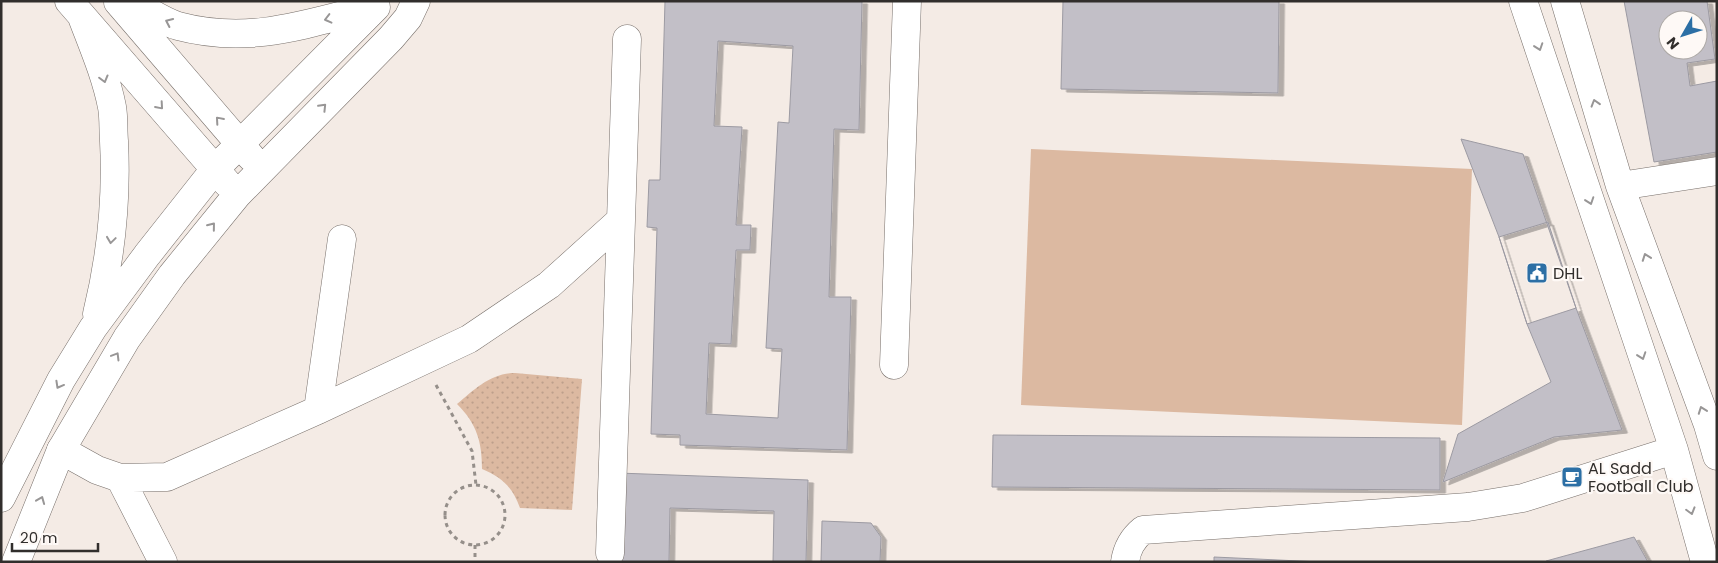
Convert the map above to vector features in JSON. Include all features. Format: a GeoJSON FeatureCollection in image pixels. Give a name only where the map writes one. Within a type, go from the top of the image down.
{"type":"FeatureCollection","features":[{"type":"Feature","properties":{"kind":"main road"},"geometry":{"type":"LineString","coordinates":[[117,1],[262,170]]}},
{"type":"Feature","properties":{"kind":"main road"},"geometry":{"type":"LineString","coordinates":[[131,1],[177,26],[224,34],[270,33],[381,4]]}},
{"type":"Feature","properties":{"kind":"main road"},"geometry":{"type":"LineString","coordinates":[[16,562],[61,450],[127,338],[172,275],[237,195],[391,38],[408,18],[416,1]]}},
{"type":"Feature","properties":{"kind":"main road"},"geometry":{"type":"LineString","coordinates":[[894,365],[907,1]]}},
{"type":"Feature","properties":{"kind":"main road"},"geometry":{"type":"LineString","coordinates":[[1523,1],[1674,450],[1705,562]]}},
{"type":"Feature","properties":{"kind":"main road"},"geometry":{"type":"LineString","coordinates":[[1565,1],[1620,186],[1708,425],[1717,456]]}},
{"type":"Feature","properties":{"kind":"main road"},"geometry":{"type":"LineString","coordinates":[[1,498],[62,380],[93,328],[215,169],[239,143],[381,4]]}},
{"type":"Feature","properties":{"kind":"main road"},"geometry":{"type":"LineString","coordinates":[[75,9],[237,195]]}},
{"type":"Feature","properties":{"kind":"main road"},"geometry":{"type":"LineString","coordinates":[[75,9],[100,65],[112,108],[116,174],[113,226],[106,278],[93,328]]}},
{"type":"Feature","properties":{"kind":"main road"},"geometry":{"type":"LineString","coordinates":[[610,553],[627,39]]}},
{"type":"Feature","properties":{"kind":"main road"},"geometry":{"type":"LineString","coordinates":[[1620,186],[1717,171]]}},
{"type":"Feature","properties":{"kind":"main road"},"geometry":{"type":"LineString","coordinates":[[61,450],[97,470],[120,478],[167,477],[469,340],[510,314],[564,273],[621,220]]}},
{"type":"Feature","properties":{"kind":"main road"},"geometry":{"type":"LineString","coordinates":[[318,410],[342,239]]}},
{"type":"Feature","properties":{"kind":"main road"},"geometry":{"type":"LineString","coordinates":[[1125,562],[1126,552],[1134,537],[1143,530],[1468,507],[1523,498],[1674,450]]}},
{"type":"Feature","properties":{"kind":"main road"},"geometry":{"type":"LineString","coordinates":[[120,478],[163,562]]}},
{"type":"Feature","properties":{"kind":"path"},"geometry":{"type":"LineString","coordinates":[[422,362],[465,435],[472,451],[476,485]]}},
{"type":"Feature","properties":{"kind":"path"},"geometry":{"type":"LineString","coordinates":[[476,485],[486,487],[501,500],[505,509],[505,519],[497,537],[488,543],[475,545],[460,541],[452,535],[445,516],[446,506],[458,490],[476,485]]}},
{"type":"Feature","properties":{"kind":"path"},"geometry":{"type":"LineString","coordinates":[[475,545],[475,562]]}},
{"type":"Feature","properties":{"kind":"shaded area"},"geometry":{"type":"Polygon","coordinates":[[[1031,149],[1472,169],[1462,425],[1021,405],[1031,149]]]}},
{"type":"Feature","properties":{"kind":"shaded area"},"geometry":{"type":"Polygon","coordinates":[[[515,373],[582,379],[572,510],[520,508],[506,484],[482,469],[481,450],[474,426],[457,404],[491,379],[515,373]]]}},
{"type":"Feature","properties":{"kind":"building"},"geometry":{"type":"Polygon","coordinates":[[[665,1],[862,1],[859,130],[834,129],[829,297],[851,297],[847,450],[680,445],[680,435],[651,434],[657,228],[647,227],[649,180],[660,180],[665,1]],[[718,41],[714,126],[742,127],[736,225],[751,225],[750,250],[736,250],[731,344],[709,343],[706,414],[778,418],[782,349],[766,348],[778,122],[789,123],[793,46],[718,41]]]}},
{"type":"Feature","properties":{"kind":"building"},"geometry":{"type":"Polygon","coordinates":[[[1063,1],[1279,1],[1278,93],[1061,89],[1063,1]]]}},
{"type":"Feature","properties":{"kind":"building"},"geometry":{"type":"Polygon","coordinates":[[[1624,1],[1707,1],[1715,59],[1708,60],[1687,63],[1690,86],[1717,81],[1717,152],[1654,162],[1624,1]]]}},
{"type":"Feature","properties":{"kind":"building"},"geometry":{"type":"Polygon","coordinates":[[[1461,139],[1523,154],[1576,308],[1622,430],[1554,437],[1443,482],[1458,434],[1551,382],[1527,324],[1499,237],[1461,139]]]}},
{"type":"Feature","properties":{"kind":"building","name":"DHL"},"geometry":{"type":"Polygon","coordinates":[[[1548,222],[1576,308],[1527,324],[1499,237],[1548,222]]]}},
{"type":"Feature","properties":{"kind":"building"},"geometry":{"type":"Polygon","coordinates":[[[993,435],[1440,438],[1440,490],[992,487],[993,435]]]}},
{"type":"Feature","properties":{"kind":"building"},"geometry":{"type":"Polygon","coordinates":[[[618,473],[808,480],[806,562],[773,562],[774,511],[670,508],[669,562],[615,562],[618,473]]]}},
{"type":"Feature","properties":{"kind":"building"},"geometry":{"type":"Polygon","coordinates":[[[822,521],[871,523],[881,537],[880,562],[821,562],[822,521]]]}},
{"type":"Feature","properties":{"kind":"building"},"geometry":{"type":"Polygon","coordinates":[[[1634,537],[1648,562],[1546,562],[1546,561],[1634,537]]]}},
{"type":"Feature","properties":{"kind":"building"},"geometry":{"type":"Polygon","coordinates":[[[1214,557],[1321,562],[1214,562],[1214,557]]]}},
{"type":"Feature","properties":{"kind":"place","name":"DHL"},"geometry":{"type":"Point","coordinates":[1537,273]}},
{"type":"Feature","properties":{"kind":"place","name":"AL Sadd Football Club"},"geometry":{"type":"Point","coordinates":[1572,477]}}]}
